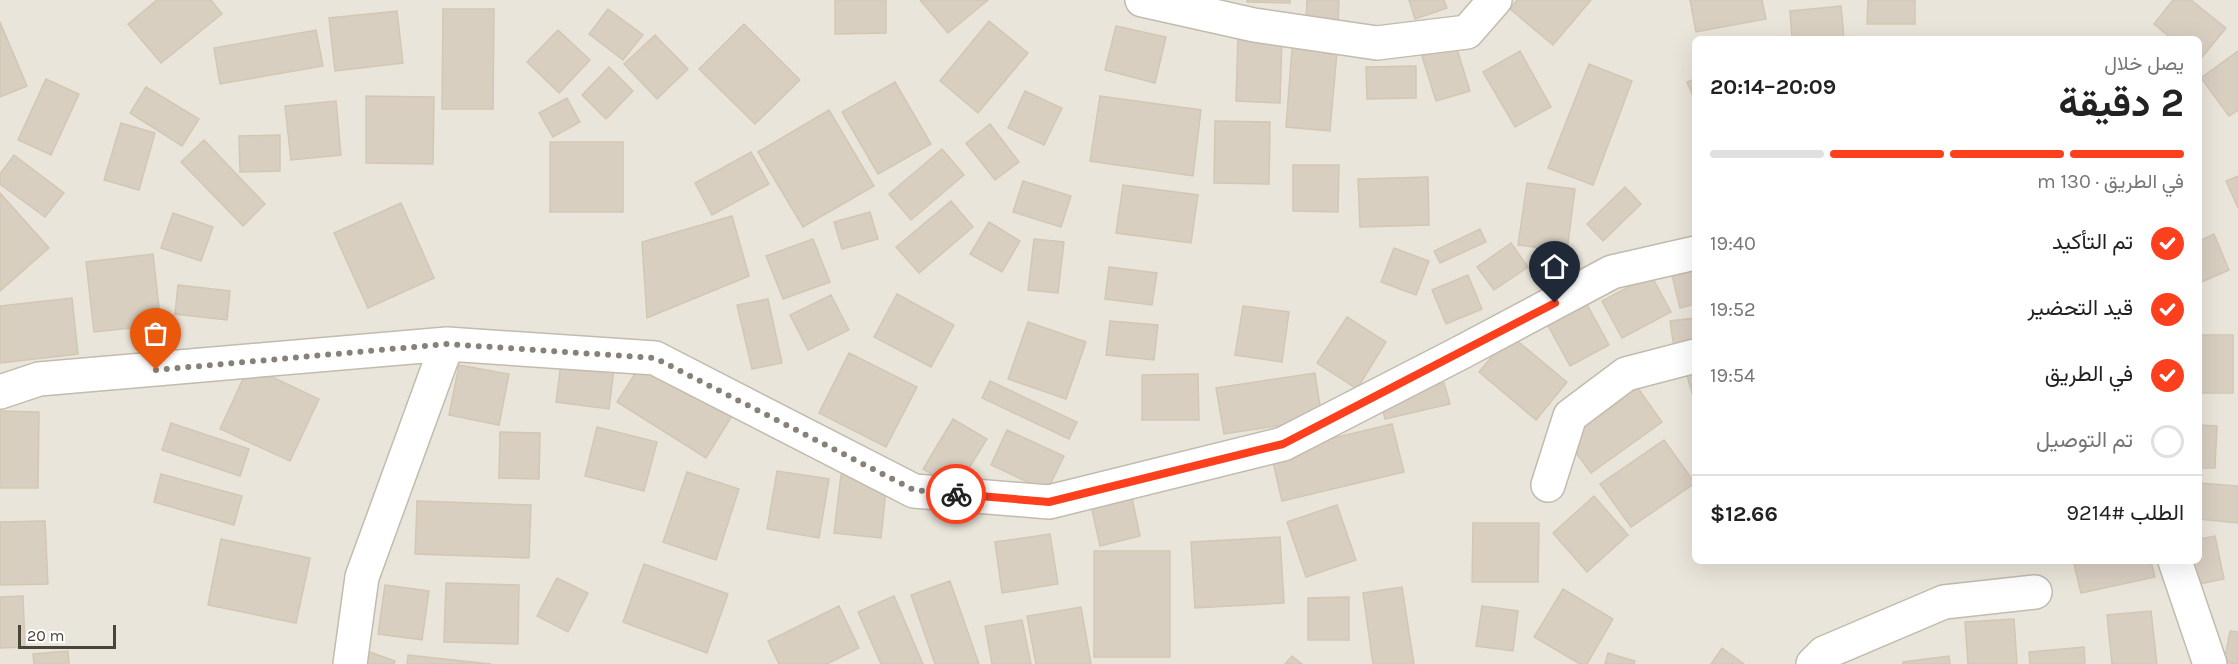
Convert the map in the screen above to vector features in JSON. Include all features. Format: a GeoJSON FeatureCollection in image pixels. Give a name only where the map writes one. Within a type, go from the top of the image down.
{"type":"FeatureCollection","features":[{"type":"Feature","properties":{"kind":"street"},"geometry":{"type":"LineString","coordinates":[[1142,0],[1254,25],[1377,43],[1467,32],[1495,0]]}},
{"type":"Feature","properties":{"kind":"street"},"geometry":{"type":"LineString","coordinates":[[0,392],[39,379],[447,344],[655,358],[914,490],[1049,502],[1283,444],[1612,272],[1692,254]]}},
{"type":"Feature","properties":{"kind":"street"},"geometry":{"type":"LineString","coordinates":[[350,664],[362,577],[447,344]]}},
{"type":"Feature","properties":{"kind":"street"},"geometry":{"type":"LineString","coordinates":[[1548,485],[1570,416],[1626,374],[1692,357]]}},
{"type":"Feature","properties":{"kind":"street"},"geometry":{"type":"LineString","coordinates":[[2176,564],[2210,664]]}},
{"type":"Feature","properties":{"kind":"street"},"geometry":{"type":"LineString","coordinates":[[1813,664],[1824,653],[1944,602],[2035,592]]}},
{"type":"Feature","properties":{"kind":"shaded area"},"geometry":{"type":"Polygon","coordinates":[[[0,0],[2238,0],[2238,664],[0,664],[0,0]]]}},
{"type":"Feature","properties":{"kind":"building"},"geometry":{"type":"Polygon","coordinates":[[[157,0],[211,0],[222,14],[161,63],[128,24],[157,0]]]}},
{"type":"Feature","properties":{"kind":"building"},"geometry":{"type":"Polygon","coordinates":[[[835,0],[886,0],[886,33],[835,34],[835,0]]]}},
{"type":"Feature","properties":{"kind":"building"},"geometry":{"type":"Polygon","coordinates":[[[920,0],[988,0],[948,33],[920,0]]]}},
{"type":"Feature","properties":{"kind":"building"},"geometry":{"type":"Polygon","coordinates":[[[1247,0],[1290,0],[1290,3],[1247,2],[1247,0]]]}},
{"type":"Feature","properties":{"kind":"building"},"geometry":{"type":"Polygon","coordinates":[[[1307,0],[1339,0],[1338,23],[1306,21],[1307,0]]]}},
{"type":"Feature","properties":{"kind":"building"},"geometry":{"type":"Polygon","coordinates":[[[1409,0],[1444,0],[1447,8],[1415,19],[1409,0]]]}},
{"type":"Feature","properties":{"kind":"building"},"geometry":{"type":"Polygon","coordinates":[[[1517,0],[1591,0],[1553,45],[1510,9],[1517,0]]]}},
{"type":"Feature","properties":{"kind":"building"},"geometry":{"type":"Polygon","coordinates":[[[1690,0],[1762,0],[1766,19],[1696,32],[1690,0]]]}},
{"type":"Feature","properties":{"kind":"building"},"geometry":{"type":"Polygon","coordinates":[[[1868,0],[1915,0],[1915,24],[1867,24],[1868,0]]]}},
{"type":"Feature","properties":{"kind":"building"},"geometry":{"type":"Polygon","coordinates":[[[2173,0],[2191,0],[2226,28],[2202,57],[2202,36],[2168,36],[2154,24],[2173,0]]]}},
{"type":"Feature","properties":{"kind":"building"},"geometry":{"type":"Polygon","coordinates":[[[1841,6],[1844,36],[1792,36],[1790,11],[1841,6]]]}},
{"type":"Feature","properties":{"kind":"building"},"geometry":{"type":"Polygon","coordinates":[[[443,9],[494,9],[493,109],[442,109],[443,9]]]}},
{"type":"Feature","properties":{"kind":"building"},"geometry":{"type":"Polygon","coordinates":[[[608,9],[643,35],[623,60],[589,34],[608,9]]]}},
{"type":"Feature","properties":{"kind":"building"},"geometry":{"type":"Polygon","coordinates":[[[397,11],[403,63],[335,71],[329,18],[397,11]]]}},
{"type":"Feature","properties":{"kind":"building"},"geometry":{"type":"Polygon","coordinates":[[[989,21],[1028,53],[978,113],[940,81],[989,21]]]}},
{"type":"Feature","properties":{"kind":"building"},"geometry":{"type":"Polygon","coordinates":[[[0,22],[27,86],[0,97],[0,22]]]}},
{"type":"Feature","properties":{"kind":"building"},"geometry":{"type":"Polygon","coordinates":[[[744,24],[800,80],[755,124],[699,69],[744,24]]]}},
{"type":"Feature","properties":{"kind":"building"},"geometry":{"type":"Polygon","coordinates":[[[1116,26],[1166,37],[1155,83],[1105,70],[1116,26]]]}},
{"type":"Feature","properties":{"kind":"building"},"geometry":{"type":"Polygon","coordinates":[[[316,30],[323,66],[220,84],[214,48],[316,30]]]}},
{"type":"Feature","properties":{"kind":"building"},"geometry":{"type":"Polygon","coordinates":[[[558,30],[590,60],[559,93],[527,62],[558,30]]]}},
{"type":"Feature","properties":{"kind":"building"},"geometry":{"type":"Polygon","coordinates":[[[655,35],[688,69],[657,99],[624,64],[655,35]]]}},
{"type":"Feature","properties":{"kind":"building"},"geometry":{"type":"Polygon","coordinates":[[[1238,35],[1282,36],[1280,103],[1236,101],[1238,35]]]}},
{"type":"Feature","properties":{"kind":"building"},"geometry":{"type":"Polygon","coordinates":[[[1293,36],[1338,40],[1330,131],[1286,127],[1293,36]]]}},
{"type":"Feature","properties":{"kind":"building"},"geometry":{"type":"Polygon","coordinates":[[[1456,46],[1470,91],[1436,101],[1422,56],[1456,46]]]}},
{"type":"Feature","properties":{"kind":"building"},"geometry":{"type":"Polygon","coordinates":[[[1520,51],[1551,107],[1515,127],[1483,72],[1520,51]]]}},
{"type":"Feature","properties":{"kind":"building"},"geometry":{"type":"Polygon","coordinates":[[[2238,51],[2238,110],[2229,116],[2202,77],[2238,51]]]}},
{"type":"Feature","properties":{"kind":"building"},"geometry":{"type":"Polygon","coordinates":[[[1589,64],[1632,81],[1593,185],[1548,168],[1589,64]]]}},
{"type":"Feature","properties":{"kind":"building"},"geometry":{"type":"Polygon","coordinates":[[[1416,66],[1416,98],[1367,99],[1366,67],[1416,66]]]}},
{"type":"Feature","properties":{"kind":"building"},"geometry":{"type":"Polygon","coordinates":[[[609,67],[633,91],[606,119],[582,95],[609,67]]]}},
{"type":"Feature","properties":{"kind":"building"},"geometry":{"type":"Polygon","coordinates":[[[46,79],[79,94],[51,155],[18,140],[46,79]]]}},
{"type":"Feature","properties":{"kind":"building"},"geometry":{"type":"Polygon","coordinates":[[[1692,80],[1692,94],[1687,82],[1692,80]]]}},
{"type":"Feature","properties":{"kind":"building"},"geometry":{"type":"Polygon","coordinates":[[[895,82],[931,144],[878,174],[842,112],[895,82]]]}},
{"type":"Feature","properties":{"kind":"building"},"geometry":{"type":"Polygon","coordinates":[[[146,87],[199,119],[182,146],[130,113],[146,87]]]}},
{"type":"Feature","properties":{"kind":"building"},"geometry":{"type":"Polygon","coordinates":[[[1025,91],[1062,108],[1044,145],[1008,128],[1025,91]]]}},
{"type":"Feature","properties":{"kind":"building"},"geometry":{"type":"Polygon","coordinates":[[[366,96],[434,97],[433,164],[366,163],[366,96]]]}},
{"type":"Feature","properties":{"kind":"building"},"geometry":{"type":"Polygon","coordinates":[[[1100,96],[1201,110],[1193,176],[1090,161],[1100,96]]]}},
{"type":"Feature","properties":{"kind":"building"},"geometry":{"type":"Polygon","coordinates":[[[567,98],[580,122],[553,137],[539,113],[567,98]]]}},
{"type":"Feature","properties":{"kind":"building"},"geometry":{"type":"Polygon","coordinates":[[[336,101],[341,155],[291,160],[285,106],[336,101]]]}},
{"type":"Feature","properties":{"kind":"building"},"geometry":{"type":"Polygon","coordinates":[[[829,110],[874,186],[803,227],[758,152],[829,110]]]}},
{"type":"Feature","properties":{"kind":"building"},"geometry":{"type":"Polygon","coordinates":[[[1215,121],[1270,122],[1269,184],[1214,183],[1215,121]]]}},
{"type":"Feature","properties":{"kind":"building"},"geometry":{"type":"Polygon","coordinates":[[[121,123],[155,133],[139,190],[104,180],[121,123]]]}},
{"type":"Feature","properties":{"kind":"building"},"geometry":{"type":"Polygon","coordinates":[[[990,124],[1019,162],[995,180],[966,143],[990,124]]]}},
{"type":"Feature","properties":{"kind":"building"},"geometry":{"type":"Polygon","coordinates":[[[280,135],[280,171],[240,172],[239,136],[280,135]]]}},
{"type":"Feature","properties":{"kind":"building"},"geometry":{"type":"Polygon","coordinates":[[[204,140],[265,204],[243,226],[181,162],[204,140]]]}},
{"type":"Feature","properties":{"kind":"building"},"geometry":{"type":"Polygon","coordinates":[[[550,142],[623,142],[623,212],[550,212],[550,142]]]}},
{"type":"Feature","properties":{"kind":"building"},"geometry":{"type":"Polygon","coordinates":[[[942,149],[964,175],[911,220],[889,194],[942,149]]]}},
{"type":"Feature","properties":{"kind":"building"},"geometry":{"type":"Polygon","coordinates":[[[751,152],[769,184],[712,215],[695,183],[751,152]]]}},
{"type":"Feature","properties":{"kind":"building"},"geometry":{"type":"Polygon","coordinates":[[[14,155],[64,193],[45,217],[0,184],[0,174],[14,155]]]}},
{"type":"Feature","properties":{"kind":"building"},"geometry":{"type":"Polygon","coordinates":[[[1293,165],[1339,165],[1338,212],[1293,211],[1293,165]]]}},
{"type":"Feature","properties":{"kind":"building"},"geometry":{"type":"Polygon","coordinates":[[[2238,176],[2238,208],[2226,181],[2238,176]]]}},
{"type":"Feature","properties":{"kind":"building"},"geometry":{"type":"Polygon","coordinates":[[[1428,177],[1429,225],[1360,227],[1358,179],[1428,177]]]}},
{"type":"Feature","properties":{"kind":"building"},"geometry":{"type":"Polygon","coordinates":[[[1023,181],[1071,196],[1061,227],[1013,212],[1023,181]]]}},
{"type":"Feature","properties":{"kind":"building"},"geometry":{"type":"Polygon","coordinates":[[[1527,183],[1575,189],[1567,251],[1518,245],[1527,183]]]}},
{"type":"Feature","properties":{"kind":"building"},"geometry":{"type":"Polygon","coordinates":[[[1123,185],[1198,195],[1191,243],[1116,233],[1123,185]]]}},
{"type":"Feature","properties":{"kind":"building"},"geometry":{"type":"Polygon","coordinates":[[[1625,187],[1641,204],[1603,241],[1587,224],[1625,187]]]}},
{"type":"Feature","properties":{"kind":"building"},"geometry":{"type":"Polygon","coordinates":[[[0,193],[49,248],[0,291],[0,193]]]}},
{"type":"Feature","properties":{"kind":"building"},"geometry":{"type":"Polygon","coordinates":[[[951,201],[973,227],[919,273],[896,247],[951,201]]]}},
{"type":"Feature","properties":{"kind":"building"},"geometry":{"type":"Polygon","coordinates":[[[401,203],[434,278],[368,308],[334,233],[401,203]]]}},
{"type":"Feature","properties":{"kind":"building"},"geometry":{"type":"Polygon","coordinates":[[[870,212],[878,239],[842,249],[834,222],[870,212]]]}},
{"type":"Feature","properties":{"kind":"building"},"geometry":{"type":"Polygon","coordinates":[[[173,213],[213,227],[201,261],[161,248],[173,213]]]}},
{"type":"Feature","properties":{"kind":"building"},"geometry":{"type":"Polygon","coordinates":[[[732,216],[749,276],[647,318],[642,242],[732,216]]]}},
{"type":"Feature","properties":{"kind":"building"},"geometry":{"type":"Polygon","coordinates":[[[989,222],[1020,241],[1002,272],[970,254],[989,222]]]}},
{"type":"Feature","properties":{"kind":"building"},"geometry":{"type":"Polygon","coordinates":[[[1480,229],[1486,242],[1440,263],[1434,251],[1480,229]]]}},
{"type":"Feature","properties":{"kind":"building"},"geometry":{"type":"Polygon","coordinates":[[[2214,234],[2229,270],[2202,282],[2202,240],[2214,234]]]}},
{"type":"Feature","properties":{"kind":"building"},"geometry":{"type":"Polygon","coordinates":[[[813,239],[830,282],[783,299],[766,256],[813,239]]]}},
{"type":"Feature","properties":{"kind":"building"},"geometry":{"type":"Polygon","coordinates":[[[1034,239],[1064,242],[1058,293],[1028,290],[1034,239]]]}},
{"type":"Feature","properties":{"kind":"building"},"geometry":{"type":"Polygon","coordinates":[[[1511,243],[1528,267],[1494,290],[1477,267],[1511,243]]]}},
{"type":"Feature","properties":{"kind":"building"},"geometry":{"type":"Polygon","coordinates":[[[1394,248],[1429,261],[1416,295],[1381,282],[1394,248]]]}},
{"type":"Feature","properties":{"kind":"building"},"geometry":{"type":"Polygon","coordinates":[[[153,254],[161,325],[94,332],[86,262],[153,254]]]}},
{"type":"Feature","properties":{"kind":"building"},"geometry":{"type":"Polygon","coordinates":[[[1692,266],[1692,305],[1680,308],[1671,271],[1692,266]]]}},
{"type":"Feature","properties":{"kind":"building"},"geometry":{"type":"Polygon","coordinates":[[[1109,267],[1157,273],[1152,305],[1105,299],[1109,267]]]}},
{"type":"Feature","properties":{"kind":"building"},"geometry":{"type":"Polygon","coordinates":[[[1468,275],[1482,309],[1446,324],[1432,290],[1468,275]]]}},
{"type":"Feature","properties":{"kind":"building"},"geometry":{"type":"Polygon","coordinates":[[[1651,275],[1671,312],[1622,338],[1602,301],[1651,275]]]}},
{"type":"Feature","properties":{"kind":"building"},"geometry":{"type":"Polygon","coordinates":[[[178,285],[230,291],[227,320],[175,314],[178,285]]]}},
{"type":"Feature","properties":{"kind":"building"},"geometry":{"type":"Polygon","coordinates":[[[897,294],[954,325],[931,367],[874,337],[897,294]]]}},
{"type":"Feature","properties":{"kind":"building"},"geometry":{"type":"Polygon","coordinates":[[[831,295],[849,330],[808,350],[790,315],[831,295]]]}},
{"type":"Feature","properties":{"kind":"building"},"geometry":{"type":"Polygon","coordinates":[[[72,298],[78,354],[0,363],[0,306],[72,298]]]}},
{"type":"Feature","properties":{"kind":"building"},"geometry":{"type":"Polygon","coordinates":[[[768,299],[782,363],[752,369],[737,305],[768,299]]]}},
{"type":"Feature","properties":{"kind":"building"},"geometry":{"type":"Polygon","coordinates":[[[1584,299],[1609,345],[1570,366],[1545,320],[1584,299]]]}},
{"type":"Feature","properties":{"kind":"building"},"geometry":{"type":"Polygon","coordinates":[[[1243,306],[1289,312],[1282,362],[1235,355],[1243,306]]]}},
{"type":"Feature","properties":{"kind":"building"},"geometry":{"type":"Polygon","coordinates":[[[1347,317],[1386,342],[1357,389],[1317,363],[1347,317]]]}},
{"type":"Feature","properties":{"kind":"building"},"geometry":{"type":"Polygon","coordinates":[[[1692,318],[1692,345],[1674,348],[1670,321],[1692,318]]]}},
{"type":"Feature","properties":{"kind":"building"},"geometry":{"type":"Polygon","coordinates":[[[1110,321],[1158,325],[1154,360],[1106,355],[1110,321]]]}},
{"type":"Feature","properties":{"kind":"building"},"geometry":{"type":"Polygon","coordinates":[[[1028,322],[1086,342],[1066,399],[1008,379],[1028,322]]]}},
{"type":"Feature","properties":{"kind":"building"},"geometry":{"type":"Polygon","coordinates":[[[1510,335],[1567,382],[1536,420],[1479,372],[1510,335]]]}},
{"type":"Feature","properties":{"kind":"building"},"geometry":{"type":"Polygon","coordinates":[[[2202,335],[2233,335],[2233,393],[2202,393],[2202,335]]]}},
{"type":"Feature","properties":{"kind":"building"},"geometry":{"type":"Polygon","coordinates":[[[849,353],[917,387],[886,447],[819,413],[849,353]]]}},
{"type":"Feature","properties":{"kind":"building"},"geometry":{"type":"Polygon","coordinates":[[[562,355],[615,361],[609,409],[556,402],[562,355]]]}},
{"type":"Feature","properties":{"kind":"building"},"geometry":{"type":"Polygon","coordinates":[[[643,361],[732,416],[706,458],[617,402],[643,361]]]}},
{"type":"Feature","properties":{"kind":"building"},"geometry":{"type":"Polygon","coordinates":[[[459,365],[509,374],[499,425],[449,415],[459,365]]]}},
{"type":"Feature","properties":{"kind":"building"},"geometry":{"type":"Polygon","coordinates":[[[249,366],[319,399],[290,461],[220,429],[249,366]]]}},
{"type":"Feature","properties":{"kind":"building"},"geometry":{"type":"Polygon","coordinates":[[[1625,370],[1662,422],[1591,473],[1553,422],[1625,370]]]}},
{"type":"Feature","properties":{"kind":"building"},"geometry":{"type":"Polygon","coordinates":[[[1692,370],[1692,393],[1686,372],[1692,370]]]}},
{"type":"Feature","properties":{"kind":"building"},"geometry":{"type":"Polygon","coordinates":[[[1315,373],[1322,419],[1224,434],[1216,388],[1315,373]]]}},
{"type":"Feature","properties":{"kind":"building"},"geometry":{"type":"Polygon","coordinates":[[[1198,374],[1199,420],[1142,420],[1142,375],[1198,374]]]}},
{"type":"Feature","properties":{"kind":"building"},"geometry":{"type":"Polygon","coordinates":[[[990,381],[1077,422],[1069,439],[982,398],[990,381]]]}},
{"type":"Feature","properties":{"kind":"building"},"geometry":{"type":"Polygon","coordinates":[[[1444,383],[1450,404],[1385,419],[1380,398],[1444,383]]]}},
{"type":"Feature","properties":{"kind":"building"},"geometry":{"type":"Polygon","coordinates":[[[0,411],[39,412],[38,488],[0,488],[0,411]]]}},
{"type":"Feature","properties":{"kind":"building"},"geometry":{"type":"Polygon","coordinates":[[[953,419],[987,439],[956,489],[923,469],[953,419]]]}},
{"type":"Feature","properties":{"kind":"building"},"geometry":{"type":"Polygon","coordinates":[[[171,423],[249,449],[240,476],[162,450],[171,423]]]}},
{"type":"Feature","properties":{"kind":"building"},"geometry":{"type":"Polygon","coordinates":[[[1392,424],[1404,472],[1282,501],[1271,453],[1392,424]]]}},
{"type":"Feature","properties":{"kind":"building"},"geometry":{"type":"Polygon","coordinates":[[[2202,425],[2217,426],[2215,468],[2202,468],[2202,425]]]}},
{"type":"Feature","properties":{"kind":"building"},"geometry":{"type":"Polygon","coordinates":[[[597,427],[657,442],[644,491],[585,476],[597,427]]]}},
{"type":"Feature","properties":{"kind":"building"},"geometry":{"type":"Polygon","coordinates":[[[1007,430],[1064,456],[1047,491],[991,465],[1007,430]]]}},
{"type":"Feature","properties":{"kind":"building"},"geometry":{"type":"Polygon","coordinates":[[[500,432],[540,433],[539,479],[499,478],[500,432]]]}},
{"type":"Feature","properties":{"kind":"building"},"geometry":{"type":"Polygon","coordinates":[[[1664,440],[1692,479],[1692,485],[1631,527],[1600,484],[1664,440]]]}},
{"type":"Feature","properties":{"kind":"building"},"geometry":{"type":"Polygon","coordinates":[[[777,471],[829,479],[819,538],[767,529],[777,471]]]}},
{"type":"Feature","properties":{"kind":"building"},"geometry":{"type":"Polygon","coordinates":[[[687,472],[739,489],[716,560],[663,542],[687,472]]]}},
{"type":"Feature","properties":{"kind":"building"},"geometry":{"type":"Polygon","coordinates":[[[161,474],[242,496],[234,525],[154,502],[161,474]]]}},
{"type":"Feature","properties":{"kind":"building"},"geometry":{"type":"Polygon","coordinates":[[[841,475],[887,481],[881,538],[834,533],[841,475]]]}},
{"type":"Feature","properties":{"kind":"building"},"geometry":{"type":"Polygon","coordinates":[[[2202,483],[2238,486],[2238,523],[2202,519],[2202,483]]]}},
{"type":"Feature","properties":{"kind":"building"},"geometry":{"type":"Polygon","coordinates":[[[1131,493],[1140,536],[1100,546],[1090,501],[1131,493]]]}},
{"type":"Feature","properties":{"kind":"building"},"geometry":{"type":"Polygon","coordinates":[[[1594,496],[1628,535],[1587,572],[1553,533],[1594,496]]]}},
{"type":"Feature","properties":{"kind":"building"},"geometry":{"type":"Polygon","coordinates":[[[417,501],[531,505],[529,558],[415,554],[417,501]]]}},
{"type":"Feature","properties":{"kind":"building"},"geometry":{"type":"Polygon","coordinates":[[[1337,505],[1356,560],[1306,577],[1287,522],[1337,505]]]}},
{"type":"Feature","properties":{"kind":"building"},"geometry":{"type":"Polygon","coordinates":[[[45,521],[48,584],[0,585],[0,522],[45,521]]]}},
{"type":"Feature","properties":{"kind":"building"},"geometry":{"type":"Polygon","coordinates":[[[1473,523],[1539,523],[1538,582],[1472,582],[1473,523]]]}},
{"type":"Feature","properties":{"kind":"building"},"geometry":{"type":"Polygon","coordinates":[[[1050,534],[1058,584],[1002,593],[995,542],[1050,534]]]}},
{"type":"Feature","properties":{"kind":"building"},"geometry":{"type":"Polygon","coordinates":[[[2215,536],[2224,579],[2185,587],[2181,564],[2202,564],[2202,538],[2215,536]]]}},
{"type":"Feature","properties":{"kind":"building"},"geometry":{"type":"Polygon","coordinates":[[[1280,537],[1284,603],[1195,608],[1191,542],[1280,537]]]}},
{"type":"Feature","properties":{"kind":"building"},"geometry":{"type":"Polygon","coordinates":[[[221,539],[310,558],[296,623],[208,605],[221,539]]]}},
{"type":"Feature","properties":{"kind":"building"},"geometry":{"type":"Polygon","coordinates":[[[1094,551],[1170,551],[1170,657],[1094,657],[1094,551]]]}},
{"type":"Feature","properties":{"kind":"building"},"geometry":{"type":"Polygon","coordinates":[[[644,564],[728,594],[707,653],[623,622],[644,564]]]}},
{"type":"Feature","properties":{"kind":"building"},"geometry":{"type":"Polygon","coordinates":[[[2074,564],[2152,564],[2155,577],[2081,593],[2074,564]]]}},
{"type":"Feature","properties":{"kind":"building"},"geometry":{"type":"Polygon","coordinates":[[[557,578],[588,593],[568,632],[537,616],[557,578]]]}},
{"type":"Feature","properties":{"kind":"building"},"geometry":{"type":"Polygon","coordinates":[[[950,581],[979,664],[935,664],[911,595],[950,581]]]}},
{"type":"Feature","properties":{"kind":"building"},"geometry":{"type":"Polygon","coordinates":[[[446,583],[519,585],[518,644],[444,642],[446,583]]]}},
{"type":"Feature","properties":{"kind":"building"},"geometry":{"type":"Polygon","coordinates":[[[385,585],[429,591],[422,640],[378,634],[385,585]]]}},
{"type":"Feature","properties":{"kind":"building"},"geometry":{"type":"Polygon","coordinates":[[[1402,587],[1414,664],[1373,664],[1363,593],[1402,587]]]}},
{"type":"Feature","properties":{"kind":"building"},"geometry":{"type":"Polygon","coordinates":[[[1563,589],[1613,619],[1587,664],[1580,664],[1534,637],[1563,589]]]}},
{"type":"Feature","properties":{"kind":"building"},"geometry":{"type":"Polygon","coordinates":[[[23,596],[25,647],[0,648],[0,597],[23,596]]]}},
{"type":"Feature","properties":{"kind":"building"},"geometry":{"type":"Polygon","coordinates":[[[894,596],[923,664],[881,664],[858,612],[894,596]]]}},
{"type":"Feature","properties":{"kind":"building"},"geometry":{"type":"Polygon","coordinates":[[[1349,597],[1349,640],[1308,640],[1308,598],[1349,597]]]}},
{"type":"Feature","properties":{"kind":"building"},"geometry":{"type":"Polygon","coordinates":[[[839,606],[859,648],[827,664],[779,664],[768,641],[839,606]]]}},
{"type":"Feature","properties":{"kind":"building"},"geometry":{"type":"Polygon","coordinates":[[[1482,606],[1518,611],[1513,651],[1476,646],[1482,606]]]}},
{"type":"Feature","properties":{"kind":"building"},"geometry":{"type":"Polygon","coordinates":[[[1081,607],[1091,664],[1036,664],[1027,616],[1081,607]]]}},
{"type":"Feature","properties":{"kind":"building"},"geometry":{"type":"Polygon","coordinates":[[[2151,611],[2157,664],[2112,664],[2107,615],[2151,611]]]}},
{"type":"Feature","properties":{"kind":"building"},"geometry":{"type":"Polygon","coordinates":[[[2014,619],[2017,664],[1968,664],[1965,622],[2014,619]]]}},
{"type":"Feature","properties":{"kind":"building"},"geometry":{"type":"Polygon","coordinates":[[[1022,620],[1031,664],[992,664],[985,626],[1022,620]]]}},
{"type":"Feature","properties":{"kind":"building"},"geometry":{"type":"Polygon","coordinates":[[[2230,631],[2238,632],[2238,664],[2224,662],[2230,631]]]}},
{"type":"Feature","properties":{"kind":"building"},"geometry":{"type":"Polygon","coordinates":[[[2084,647],[2085,664],[2030,664],[2029,652],[2084,647]]]}},
{"type":"Feature","properties":{"kind":"building"},"geometry":{"type":"Polygon","coordinates":[[[1722,648],[1744,664],[1711,664],[1722,648]]]}},
{"type":"Feature","properties":{"kind":"building"},"geometry":{"type":"Polygon","coordinates":[[[68,651],[69,664],[34,664],[33,654],[68,651]]]}},
{"type":"Feature","properties":{"kind":"building"},"geometry":{"type":"Polygon","coordinates":[[[367,651],[395,661],[394,664],[363,664],[367,651]]]}},
{"type":"Feature","properties":{"kind":"building"},"geometry":{"type":"Polygon","coordinates":[[[1608,653],[1635,661],[1634,664],[1605,664],[1608,653]]]}},
{"type":"Feature","properties":{"kind":"building"},"geometry":{"type":"Polygon","coordinates":[[[408,655],[491,664],[407,664],[408,655]]]}},
{"type":"Feature","properties":{"kind":"building"},"geometry":{"type":"Polygon","coordinates":[[[1292,656],[1302,664],[1285,664],[1292,656]]]}},
{"type":"Feature","properties":{"kind":"building"},"geometry":{"type":"Polygon","coordinates":[[[1949,656],[1950,664],[1903,664],[1903,662],[1949,656]]]}},
{"type":"Feature","properties":{"kind":"way so far"},"geometry":{"type":"LineString","coordinates":[[156,370],[447,344],[655,358],[914,490],[956,494]]}},
{"type":"Feature","properties":{"kind":"route"},"geometry":{"type":"LineString","coordinates":[[956,494],[1049,502],[1283,444],[1555,303]]}}]}
